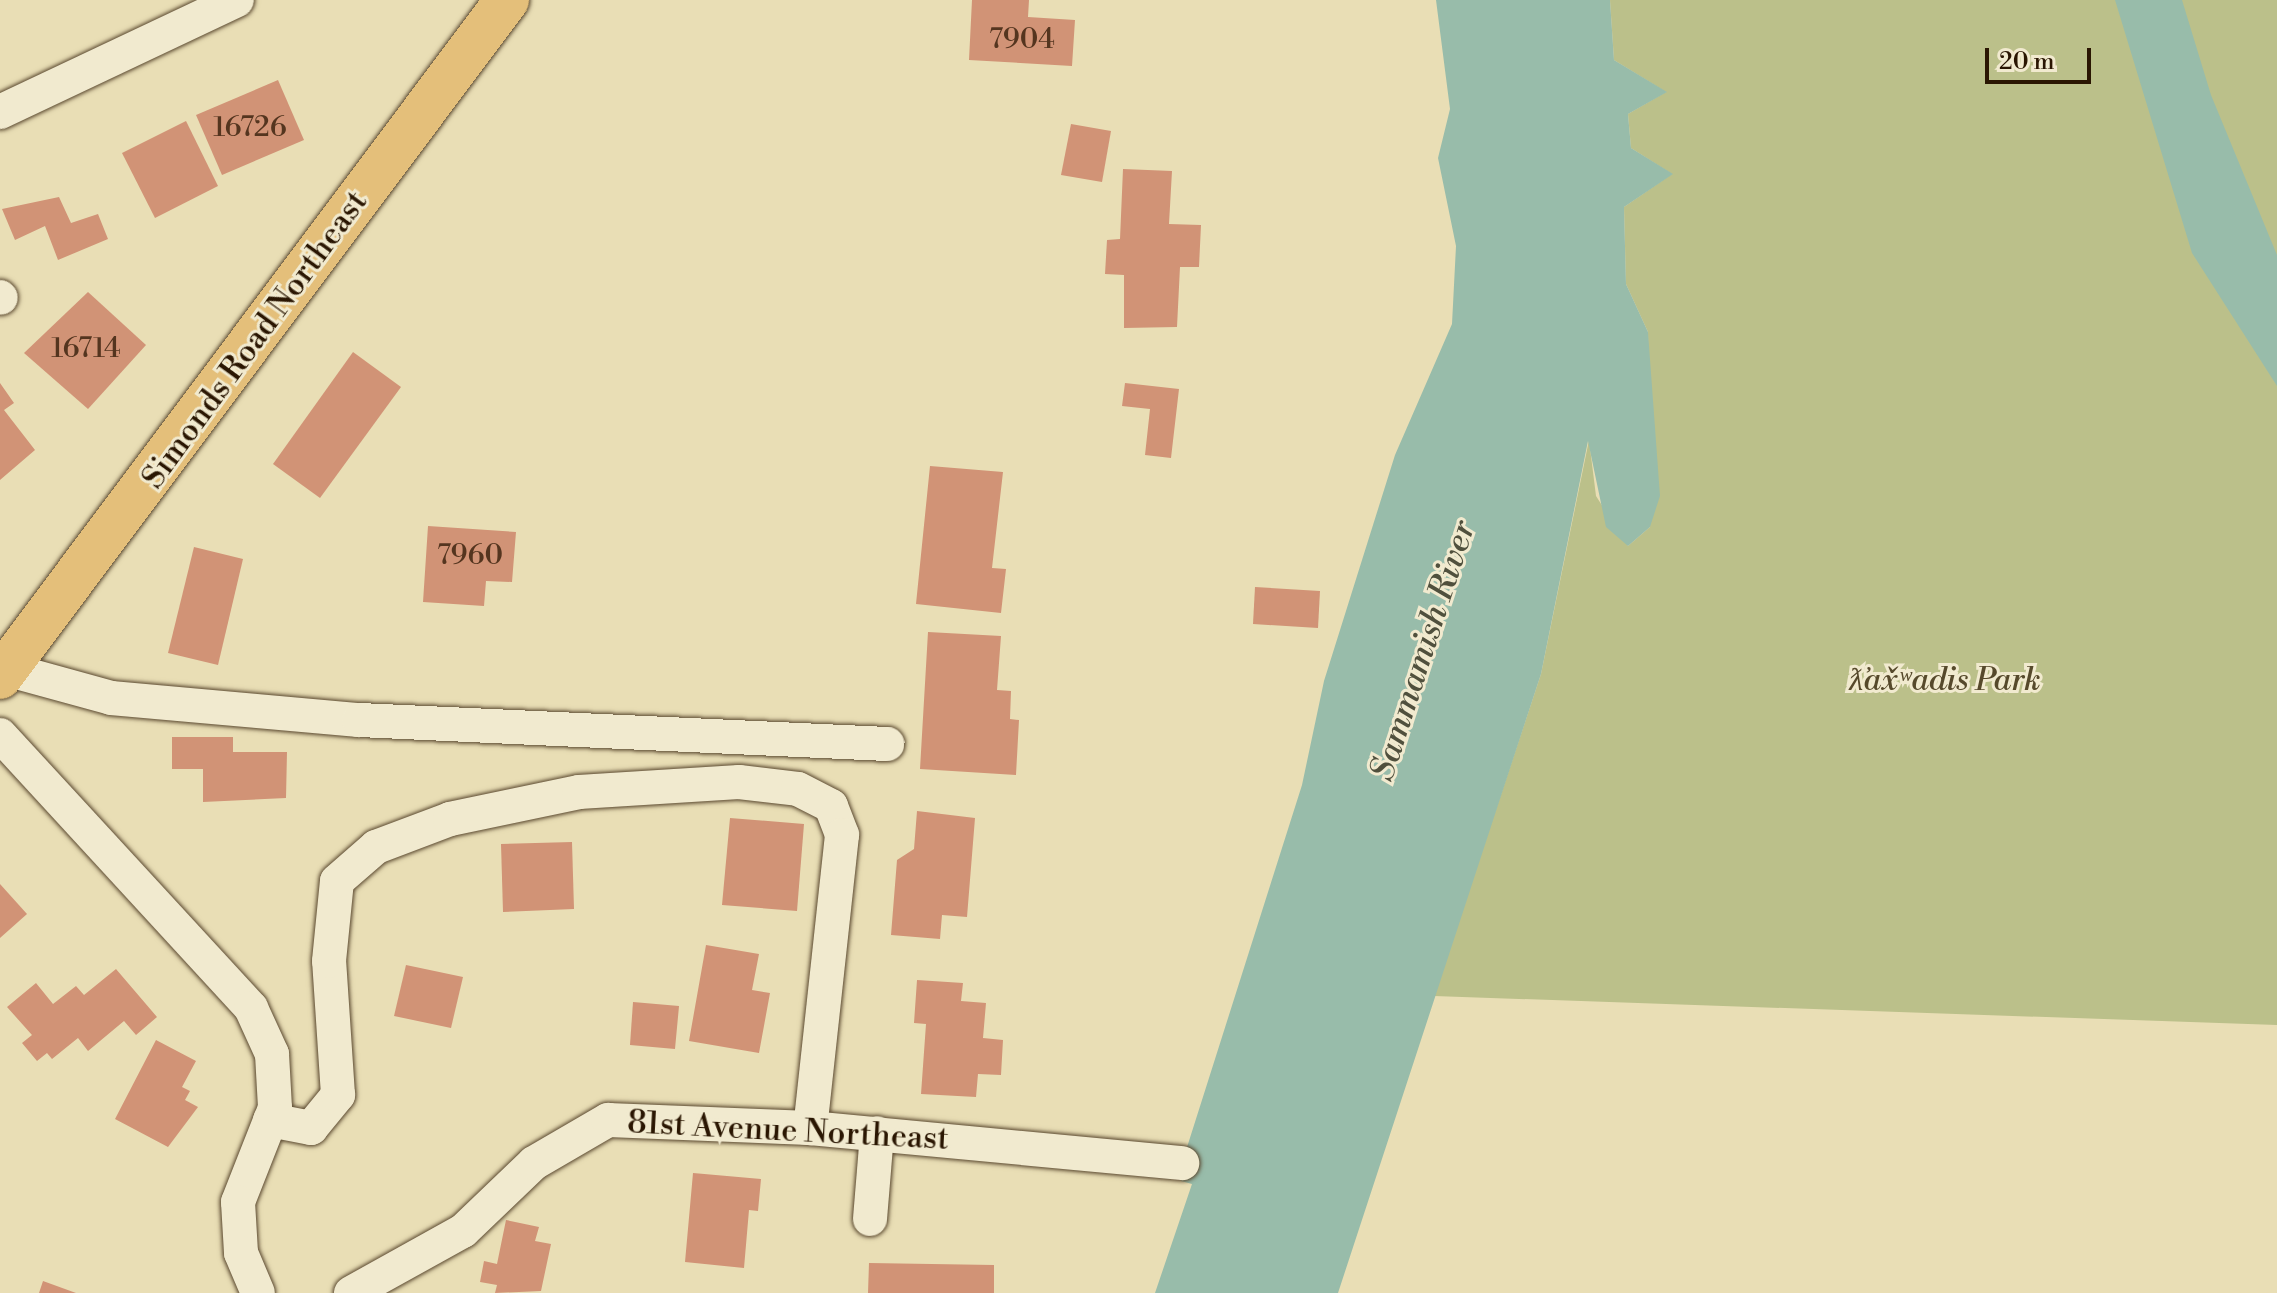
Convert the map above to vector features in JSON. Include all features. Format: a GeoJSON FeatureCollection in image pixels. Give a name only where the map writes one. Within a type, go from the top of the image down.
{"type":"FeatureCollection","features":[{"type":"Feature","properties":{"kind":"main road","name":"Simonds Road Northeast"},"geometry":{"type":"LineString","coordinates":[[3,673],[507,0]]}},
{"type":"Feature","properties":{"kind":"street"},"geometry":{"type":"LineString","coordinates":[[0,112],[237,0]]}},
{"type":"Feature","properties":{"kind":"street"},"geometry":{"type":"LineString","coordinates":[[3,673],[111,698],[328,717],[887,744]]}},
{"type":"Feature","properties":{"kind":"street"},"geometry":{"type":"LineString","coordinates":[[0,735],[251,1008],[272,1054],[270,1120],[238,1202],[241,1253],[258,1293]]}},
{"type":"Feature","properties":{"kind":"street"},"geometry":{"type":"LineString","coordinates":[[270,1120],[311,1128],[338,1095],[329,961],[337,881],[376,847],[450,819],[579,792],[739,782],[798,789],[831,806],[842,835],[810,1128]]}},
{"type":"Feature","properties":{"kind":"street","name":"81st Avenue Northeast"},"geometry":{"type":"LineString","coordinates":[[351,1293],[463,1231],[534,1163],[608,1120],[877,1133],[1182,1163]]}},
{"type":"Feature","properties":{"kind":"street"},"geometry":{"type":"LineString","coordinates":[[870,1219],[877,1133]]}},
{"type":"Feature","properties":{"kind":"green space","name":"ƛ̕ax̌ʷadis Park"},"geometry":{"type":"Polygon","coordinates":[[[1610,0],[2277,0],[2277,1025],[1434,996],[1541,674],[1589,440],[1596,496],[1628,546],[1650,527],[1648,332],[1626,284],[1624,207],[1672,174],[1631,148],[1628,114],[1666,92],[1614,60],[1610,0]]]}},
{"type":"Feature","properties":{"kind":"water","name":"Sammamish River"},"geometry":{"type":"Polygon","coordinates":[[[1436,0],[1610,0],[1614,60],[1667,92],[1628,114],[1631,148],[1673,174],[1624,207],[1626,284],[1648,332],[1660,496],[1650,527],[1628,546],[1606,527],[1588,441],[1541,674],[1338,1293],[1155,1293],[1192,1184],[1181,1181],[1182,1163],[1302,785],[1324,681],[1395,455],[1452,324],[1456,246],[1438,158],[1450,109],[1436,0]]]}},
{"type":"Feature","properties":{"kind":"water"},"geometry":{"type":"Polygon","coordinates":[[[2115,0],[2182,0],[2211,95],[2277,255],[2277,386],[2192,253],[2115,0]]]}},
{"type":"Feature","properties":{"kind":"building"},"geometry":{"type":"Polygon","coordinates":[[[972,0],[1029,0],[1028,17],[1075,20],[1072,66],[969,60],[972,0]]]}},
{"type":"Feature","properties":{"kind":"building"},"geometry":{"type":"Polygon","coordinates":[[[278,80],[304,140],[222,175],[196,115],[278,80]]]}},
{"type":"Feature","properties":{"kind":"building"},"geometry":{"type":"Polygon","coordinates":[[[186,121],[218,186],[155,218],[122,153],[186,121]]]}},
{"type":"Feature","properties":{"kind":"building"},"geometry":{"type":"Polygon","coordinates":[[[1071,124],[1111,131],[1102,182],[1061,175],[1071,124]]]}},
{"type":"Feature","properties":{"kind":"building"},"geometry":{"type":"Polygon","coordinates":[[[1123,169],[1172,171],[1169,224],[1201,225],[1199,267],[1180,267],[1177,327],[1124,328],[1124,275],[1105,274],[1107,240],[1120,239],[1123,169]]]}},
{"type":"Feature","properties":{"kind":"building"},"geometry":{"type":"Polygon","coordinates":[[[59,197],[71,223],[98,214],[108,239],[58,260],[45,226],[15,240],[2,209],[59,197]]]}},
{"type":"Feature","properties":{"kind":"building"},"geometry":{"type":"Polygon","coordinates":[[[88,292],[146,345],[88,409],[24,353],[88,292]]]}},
{"type":"Feature","properties":{"kind":"building"},"geometry":{"type":"Polygon","coordinates":[[[353,352],[401,387],[320,498],[273,464],[353,352]]]}},
{"type":"Feature","properties":{"kind":"building"},"geometry":{"type":"Polygon","coordinates":[[[0,383],[14,403],[4,410],[35,450],[0,480],[0,383]]]}},
{"type":"Feature","properties":{"kind":"building"},"geometry":{"type":"Polygon","coordinates":[[[1125,383],[1179,389],[1171,458],[1145,455],[1150,409],[1122,406],[1125,383]]]}},
{"type":"Feature","properties":{"kind":"building"},"geometry":{"type":"Polygon","coordinates":[[[930,466],[1003,472],[992,568],[1006,569],[1001,613],[916,604],[930,466]]]}},
{"type":"Feature","properties":{"kind":"building"},"geometry":{"type":"Polygon","coordinates":[[[428,526],[516,532],[512,582],[486,581],[484,606],[423,602],[428,526]]]}},
{"type":"Feature","properties":{"kind":"building"},"geometry":{"type":"Polygon","coordinates":[[[194,547],[243,559],[218,665],[168,653],[194,547]]]}},
{"type":"Feature","properties":{"kind":"building"},"geometry":{"type":"Polygon","coordinates":[[[1255,587],[1320,591],[1318,628],[1253,624],[1255,587]]]}},
{"type":"Feature","properties":{"kind":"building"},"geometry":{"type":"Polygon","coordinates":[[[928,632],[1001,636],[997,690],[1011,691],[1010,719],[1019,720],[1016,775],[920,769],[928,632]]]}},
{"type":"Feature","properties":{"kind":"building"},"geometry":{"type":"Polygon","coordinates":[[[172,737],[233,737],[233,752],[287,752],[286,798],[203,802],[203,769],[172,769],[172,737]]]}},
{"type":"Feature","properties":{"kind":"building"},"geometry":{"type":"Polygon","coordinates":[[[917,811],[975,818],[967,917],[942,915],[940,939],[891,935],[897,860],[914,849],[917,811]]]}},
{"type":"Feature","properties":{"kind":"building"},"geometry":{"type":"Polygon","coordinates":[[[730,818],[804,824],[797,911],[722,905],[730,818]]]}},
{"type":"Feature","properties":{"kind":"building"},"geometry":{"type":"Polygon","coordinates":[[[572,842],[574,909],[503,912],[501,844],[572,842]]]}},
{"type":"Feature","properties":{"kind":"building"},"geometry":{"type":"Polygon","coordinates":[[[0,884],[27,914],[0,938],[0,884]]]}},
{"type":"Feature","properties":{"kind":"building"},"geometry":{"type":"Polygon","coordinates":[[[706,945],[759,954],[752,990],[770,993],[759,1053],[689,1041],[706,945]]]}},
{"type":"Feature","properties":{"kind":"building"},"geometry":{"type":"Polygon","coordinates":[[[406,965],[463,977],[451,1028],[394,1016],[406,965]]]}},
{"type":"Feature","properties":{"kind":"building"},"geometry":{"type":"Polygon","coordinates":[[[116,969],[157,1017],[136,1035],[124,1021],[88,1051],[78,1038],[52,1059],[47,1053],[37,1061],[22,1043],[32,1035],[7,1007],[36,983],[53,1004],[76,986],[84,995],[116,969]]]}},
{"type":"Feature","properties":{"kind":"building"},"geometry":{"type":"Polygon","coordinates":[[[917,980],[963,983],[961,1001],[986,1003],[983,1038],[1003,1040],[1001,1075],[978,1074],[976,1097],[921,1094],[926,1024],[914,1023],[917,980]]]}},
{"type":"Feature","properties":{"kind":"building"},"geometry":{"type":"Polygon","coordinates":[[[633,1002],[679,1006],[675,1049],[630,1045],[633,1002]]]}},
{"type":"Feature","properties":{"kind":"building"},"geometry":{"type":"Polygon","coordinates":[[[156,1040],[196,1061],[182,1087],[190,1091],[185,1100],[198,1107],[168,1147],[115,1119],[156,1040]]]}},
{"type":"Feature","properties":{"kind":"building"},"geometry":{"type":"Polygon","coordinates":[[[693,1173],[761,1179],[758,1211],[749,1210],[744,1268],[685,1262],[693,1173]]]}},
{"type":"Feature","properties":{"kind":"building"},"geometry":{"type":"Polygon","coordinates":[[[506,1220],[539,1227],[535,1241],[551,1244],[541,1291],[495,1293],[497,1285],[480,1282],[484,1261],[497,1264],[506,1220]]]}},
{"type":"Feature","properties":{"kind":"building"},"geometry":{"type":"Polygon","coordinates":[[[869,1263],[994,1265],[994,1293],[868,1293],[869,1263]]]}},
{"type":"Feature","properties":{"kind":"building"},"geometry":{"type":"Polygon","coordinates":[[[43,1281],[76,1293],[39,1293],[43,1281]]]}}]}
